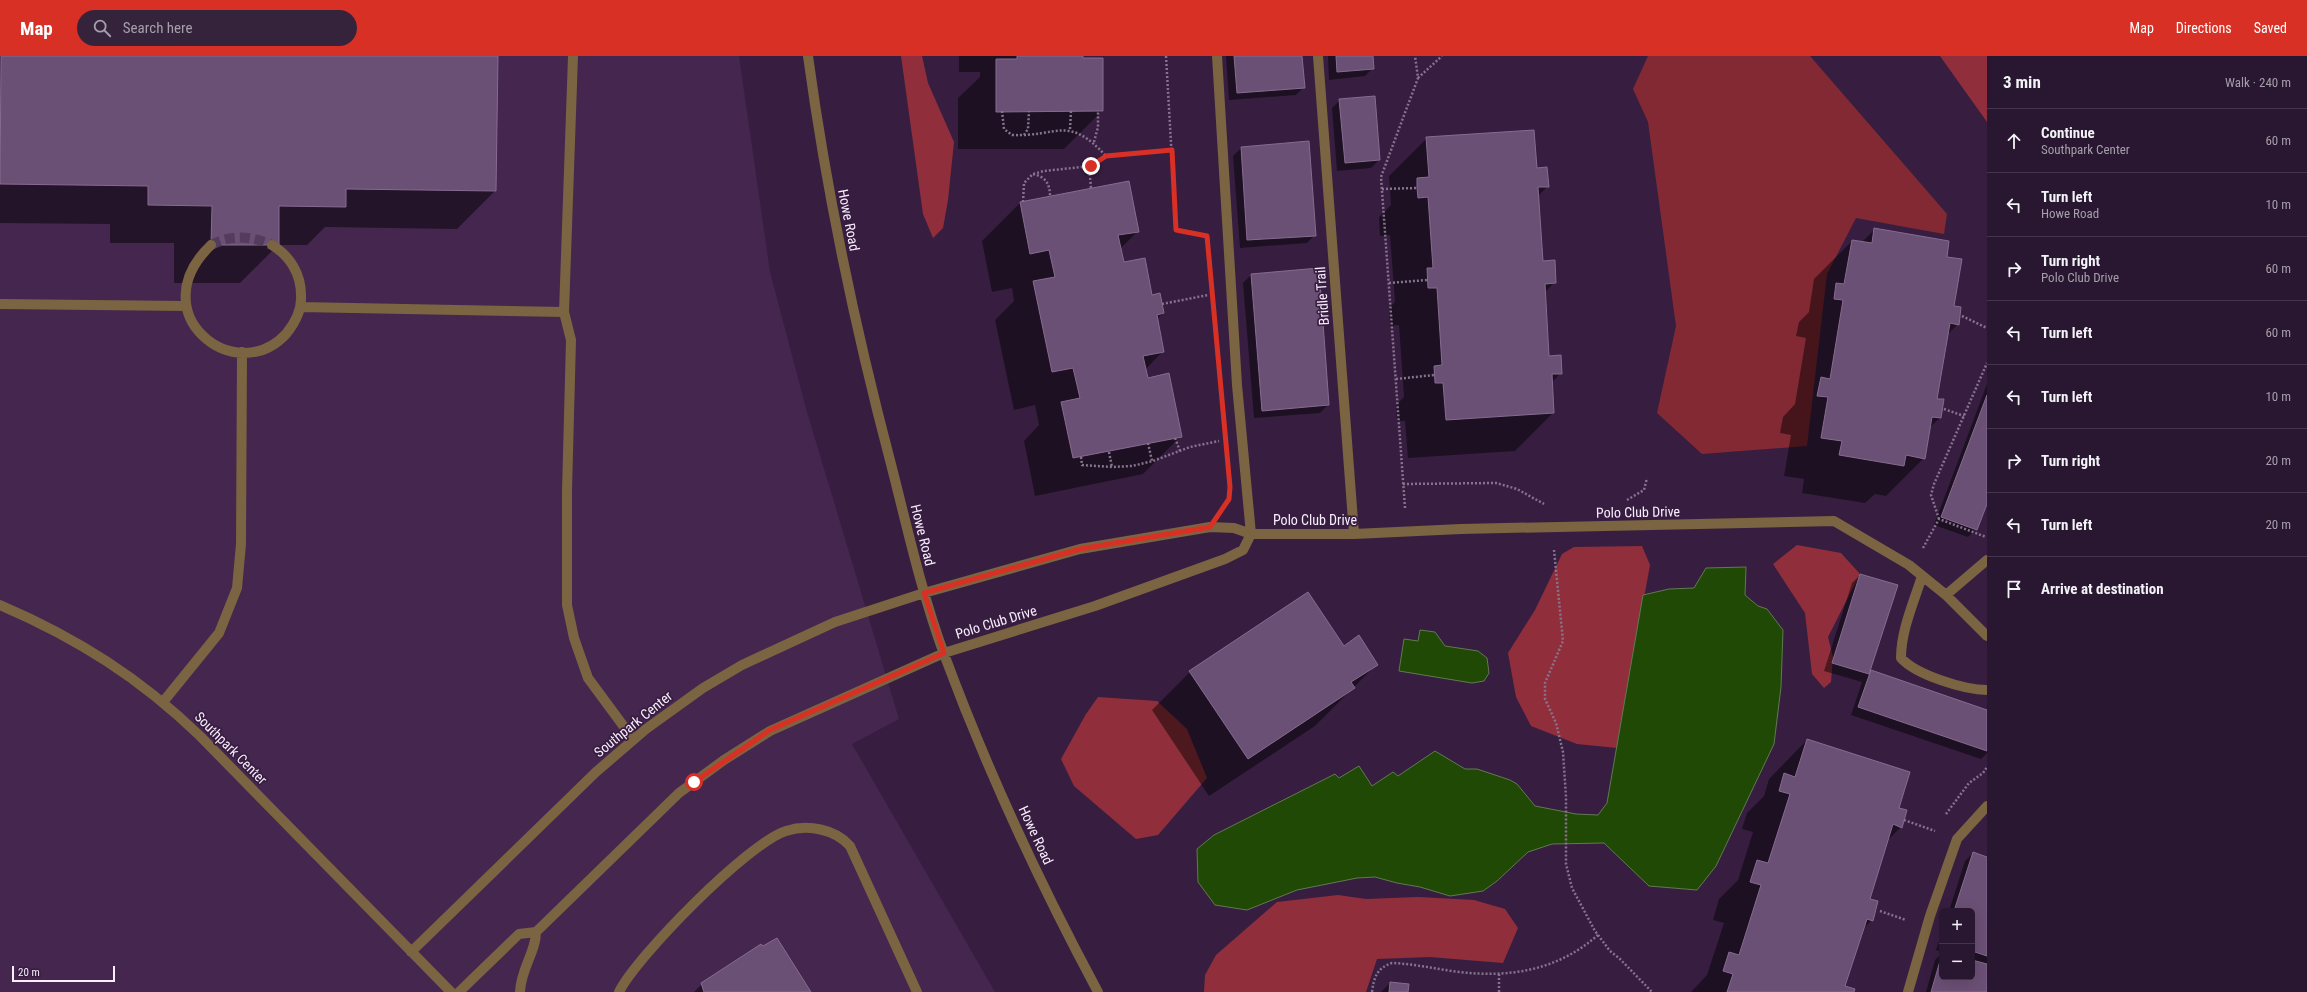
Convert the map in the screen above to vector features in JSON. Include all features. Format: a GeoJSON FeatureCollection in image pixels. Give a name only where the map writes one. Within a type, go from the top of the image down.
{"type":"FeatureCollection","features":[{"type":"Feature","properties":{"kind":"street"},"geometry":{"type":"LineString","coordinates":[[573,56],[564,312],[571,340],[567,499],[567,605],[574,638],[588,678],[633,739]]}},
{"type":"Feature","properties":{"kind":"street","name":"Howe Road"},"geometry":{"type":"LineString","coordinates":[[808,56],[830,197],[849,292],[924,593],[944,653],[978,740],[1066,932],[1098,992]]}},
{"type":"Feature","properties":{"kind":"street"},"geometry":{"type":"LineString","coordinates":[[1217,56],[1237,385],[1251,534]]}},
{"type":"Feature","properties":{"kind":"street","name":"Bridle Trail"},"geometry":{"type":"LineString","coordinates":[[1318,56],[1354,534]]}},
{"type":"Feature","properties":{"kind":"street"},"geometry":{"type":"LineString","coordinates":[[211,245],[195,262],[190,273],[185,293],[186,306],[194,325],[205,339],[225,350],[242,352],[264,349],[282,337],[290,328],[300,307],[301,296],[298,276],[287,257],[272,245]]}},
{"type":"Feature","properties":{"kind":"street"},"geometry":{"type":"LineString","coordinates":[[0,304],[186,306]]}},
{"type":"Feature","properties":{"kind":"street"},"geometry":{"type":"LineString","coordinates":[[300,307],[564,312]]}},
{"type":"Feature","properties":{"kind":"street"},"geometry":{"type":"LineString","coordinates":[[163,702],[219,633],[237,588],[241,544],[242,352]]}},
{"type":"Feature","properties":{"kind":"street","name":"Polo Club Drive"},"geometry":{"type":"LineString","coordinates":[[924,593],[1080,549],[1210,527],[1234,528],[1251,534],[1354,534],[1834,522],[1909,565],[1946,595],[1987,636]]}},
{"type":"Feature","properties":{"kind":"street","name":"Polo Club Drive"},"geometry":{"type":"LineString","coordinates":[[944,653],[1095,606],[1180,576],[1243,550],[1251,534]]}},
{"type":"Feature","properties":{"kind":"street"},"geometry":{"type":"LineString","coordinates":[[1946,595],[1987,560]]}},
{"type":"Feature","properties":{"kind":"street"},"geometry":{"type":"LineString","coordinates":[[1922,576],[1905,630],[1901,658],[1907,665],[1954,684],[1987,690]]}},
{"type":"Feature","properties":{"kind":"street","name":"Southpark Center"},"geometry":{"type":"LineString","coordinates":[[411,952],[596,772],[633,739],[703,688],[753,660],[834,622],[924,593]]}},
{"type":"Feature","properties":{"kind":"street","name":"Southpark Center"},"geometry":{"type":"LineString","coordinates":[[0,605],[56,630],[91,649],[163,702],[200,736],[451,992]]}},
{"type":"Feature","properties":{"kind":"street"},"geometry":{"type":"LineString","coordinates":[[459,992],[519,934],[536,932],[652,819],[684,790],[724,760],[770,730],[944,653]]}},
{"type":"Feature","properties":{"kind":"street"},"geometry":{"type":"LineString","coordinates":[[1908,992],[1930,916],[1957,839],[1987,806]]}},
{"type":"Feature","properties":{"kind":"street"},"geometry":{"type":"LineString","coordinates":[[619,992],[645,955],[733,868],[766,840],[786,831],[800,828],[836,834],[850,846],[917,992]]}},
{"type":"Feature","properties":{"kind":"street"},"geometry":{"type":"LineString","coordinates":[[520,992],[523,970],[536,944],[536,932]]}},
{"type":"Feature","properties":{"kind":"path"},"geometry":{"type":"LineString","coordinates":[[1166,56],[1176,230],[1207,236]]}},
{"type":"Feature","properties":{"kind":"path"},"geometry":{"type":"LineString","coordinates":[[1415,56],[1418,78]]}},
{"type":"Feature","properties":{"kind":"path"},"geometry":{"type":"LineString","coordinates":[[1406,532],[1381,177],[1418,78],[1442,56]]}},
{"type":"Feature","properties":{"kind":"path"},"geometry":{"type":"LineString","coordinates":[[1002,111],[1004,130],[1012,135],[1070,130],[1080,133],[1094,142],[1106,156]]}},
{"type":"Feature","properties":{"kind":"path"},"geometry":{"type":"LineString","coordinates":[[1024,135],[1028,129],[1029,111]]}},
{"type":"Feature","properties":{"kind":"path"},"geometry":{"type":"LineString","coordinates":[[1070,130],[1071,111]]}},
{"type":"Feature","properties":{"kind":"path"},"geometry":{"type":"LineString","coordinates":[[1094,142],[1098,127],[1098,111]]}},
{"type":"Feature","properties":{"kind":"path"},"geometry":{"type":"LineString","coordinates":[[1023,202],[1024,183],[1033,174],[1044,171],[1089,166],[1106,156],[1172,150]]}},
{"type":"Feature","properties":{"kind":"path"},"geometry":{"type":"LineString","coordinates":[[1089,166],[1091,188]]}},
{"type":"Feature","properties":{"kind":"path"},"geometry":{"type":"LineString","coordinates":[[1033,174],[1041,176],[1046,180],[1050,197]]}},
{"type":"Feature","properties":{"kind":"path"},"geometry":{"type":"LineString","coordinates":[[1382,189],[1417,188]]}},
{"type":"Feature","properties":{"kind":"path"},"geometry":{"type":"LineString","coordinates":[[1389,282],[1427,280]]}},
{"type":"Feature","properties":{"kind":"path"},"geometry":{"type":"LineString","coordinates":[[1162,304],[1212,295]]}},
{"type":"Feature","properties":{"kind":"path"},"geometry":{"type":"LineString","coordinates":[[1962,316],[1987,328]]}},
{"type":"Feature","properties":{"kind":"path"},"geometry":{"type":"LineString","coordinates":[[1909,565],[1926,546],[1939,519],[1931,495],[1934,484],[1987,363]]}},
{"type":"Feature","properties":{"kind":"path"},"geometry":{"type":"LineString","coordinates":[[1396,378],[1434,375]]}},
{"type":"Feature","properties":{"kind":"path"},"geometry":{"type":"LineString","coordinates":[[1944,409],[1964,416]]}},
{"type":"Feature","properties":{"kind":"path"},"geometry":{"type":"LineString","coordinates":[[1175,438],[1180,451]]}},
{"type":"Feature","properties":{"kind":"path"},"geometry":{"type":"LineString","coordinates":[[1081,457],[1082,465],[1112,467],[1152,461],[1180,451],[1225,440]]}},
{"type":"Feature","properties":{"kind":"path"},"geometry":{"type":"LineString","coordinates":[[1148,443],[1152,461]]}},
{"type":"Feature","properties":{"kind":"path"},"geometry":{"type":"LineString","coordinates":[[1109,452],[1112,467]]}},
{"type":"Feature","properties":{"kind":"path"},"geometry":{"type":"LineString","coordinates":[[1622,502],[1629,500],[1644,490],[1647,478]]}},
{"type":"Feature","properties":{"kind":"path"},"geometry":{"type":"LineString","coordinates":[[1403,484],[1496,484],[1517,489],[1546,505]]}},
{"type":"Feature","properties":{"kind":"path"},"geometry":{"type":"LineString","coordinates":[[1939,519],[1987,538]]}},
{"type":"Feature","properties":{"kind":"path"},"geometry":{"type":"LineString","coordinates":[[1551,528],[1564,641],[1545,683],[1545,699],[1556,723],[1563,752],[1566,797],[1566,864],[1572,888],[1598,935],[1610,951],[1619,958],[1652,992]]}},
{"type":"Feature","properties":{"kind":"path"},"geometry":{"type":"LineString","coordinates":[[1904,820],[1940,832]]}},
{"type":"Feature","properties":{"kind":"path"},"geometry":{"type":"LineString","coordinates":[[1880,911],[1912,922]]}},
{"type":"Feature","properties":{"kind":"path"},"geometry":{"type":"LineString","coordinates":[[1372,992],[1376,974],[1382,966],[1392,963],[1429,966],[1458,972],[1499,974],[1534,969],[1554,963],[1574,955],[1598,935]]}},
{"type":"Feature","properties":{"kind":"path"},"geometry":{"type":"LineString","coordinates":[[1499,974],[1499,992]]}},
{"type":"Feature","properties":{"kind":"shaded area"},"geometry":{"type":"Polygon","coordinates":[[[0,56],[739,56],[770,272],[807,412],[899,719],[852,744],[995,992],[0,992],[0,56]]]}},
{"type":"Feature","properties":{"kind":"shaded area"},"geometry":{"type":"Polygon","coordinates":[[[901,56],[922,56],[928,83],[954,142],[948,200],[943,228],[933,238],[923,214],[901,56]]]}},
{"type":"Feature","properties":{"kind":"shaded area"},"geometry":{"type":"Polygon","coordinates":[[[1648,56],[1810,56],[1947,214],[1944,234],[1856,218],[1827,274],[1807,446],[1702,454],[1657,413],[1676,326],[1648,122],[1633,89],[1648,56]]]}},
{"type":"Feature","properties":{"kind":"shaded area"},"geometry":{"type":"Polygon","coordinates":[[[1940,56],[1987,56],[1987,122],[1940,56]]]}},
{"type":"Feature","properties":{"kind":"shaded area"},"geometry":{"type":"Polygon","coordinates":[[[1797,545],[1841,553],[1860,574],[1828,637],[1833,657],[1831,682],[1824,688],[1812,674],[1805,613],[1773,564],[1797,545]]]}},
{"type":"Feature","properties":{"kind":"shaded area"},"geometry":{"type":"Polygon","coordinates":[[[1642,546],[1650,565],[1617,748],[1577,744],[1531,726],[1516,697],[1508,653],[1535,610],[1562,554],[1574,547],[1642,546]]]}},
{"type":"Feature","properties":{"kind":"shaded area"},"geometry":{"type":"Polygon","coordinates":[[[1746,567],[1745,595],[1758,606],[1767,609],[1783,630],[1781,687],[1774,744],[1716,866],[1697,890],[1649,886],[1604,843],[1552,844],[1528,852],[1497,881],[1483,891],[1450,896],[1420,887],[1375,877],[1357,878],[1297,890],[1247,910],[1215,905],[1198,882],[1197,849],[1214,835],[1335,774],[1339,778],[1359,766],[1372,786],[1393,772],[1398,776],[1435,751],[1465,769],[1477,769],[1510,780],[1517,784],[1535,806],[1576,814],[1598,815],[1607,803],[1643,595],[1669,589],[1694,588],[1706,568],[1746,567]]]}},
{"type":"Feature","properties":{"kind":"shaded area"},"geometry":{"type":"Polygon","coordinates":[[[1420,630],[1435,632],[1445,646],[1478,651],[1487,658],[1489,673],[1484,681],[1472,683],[1399,671],[1404,639],[1418,641],[1420,630]]]}},
{"type":"Feature","properties":{"kind":"shaded area"},"geometry":{"type":"Polygon","coordinates":[[[1098,697],[1157,701],[1187,729],[1207,778],[1158,835],[1136,839],[1074,786],[1061,759],[1086,714],[1098,697]]]}},
{"type":"Feature","properties":{"kind":"shaded area"},"geometry":{"type":"Polygon","coordinates":[[[1338,895],[1366,899],[1418,897],[1474,900],[1505,909],[1518,928],[1503,963],[1430,957],[1377,959],[1366,992],[1204,992],[1205,975],[1216,955],[1277,902],[1338,895]]]}},
{"type":"Feature","properties":{"kind":"building"},"geometry":{"type":"Polygon","coordinates":[[[1,56],[498,56],[496,191],[346,189],[346,207],[279,206],[279,245],[211,245],[212,206],[148,205],[148,186],[0,184],[1,56]]]}},
{"type":"Feature","properties":{"kind":"building"},"geometry":{"type":"Polygon","coordinates":[[[1017,56],[1083,56],[1083,58],[1103,58],[1103,111],[996,112],[996,59],[1017,59],[1017,56]]]}},
{"type":"Feature","properties":{"kind":"building"},"geometry":{"type":"Polygon","coordinates":[[[1234,56],[1302,56],[1305,88],[1237,93],[1234,56]]]}},
{"type":"Feature","properties":{"kind":"building"},"geometry":{"type":"Polygon","coordinates":[[[1336,56],[1373,56],[1374,69],[1337,72],[1336,56]]]}},
{"type":"Feature","properties":{"kind":"building"},"geometry":{"type":"Polygon","coordinates":[[[1375,96],[1380,160],[1345,163],[1339,99],[1375,96]]]}},
{"type":"Feature","properties":{"kind":"building"},"geometry":{"type":"Polygon","coordinates":[[[1534,130],[1537,168],[1547,167],[1549,187],[1538,187],[1543,261],[1555,260],[1556,283],[1545,284],[1549,356],[1561,355],[1562,374],[1552,374],[1554,413],[1446,420],[1443,383],[1435,383],[1434,366],[1442,365],[1437,288],[1428,288],[1427,268],[1433,268],[1428,197],[1418,198],[1417,188],[1417,178],[1429,177],[1426,137],[1534,130]]]}},
{"type":"Feature","properties":{"kind":"building"},"geometry":{"type":"Polygon","coordinates":[[[1309,141],[1316,236],[1247,240],[1241,147],[1309,141]]]}},
{"type":"Feature","properties":{"kind":"building"},"geometry":{"type":"Polygon","coordinates":[[[1129,181],[1139,232],[1118,235],[1124,262],[1145,258],[1152,295],[1160,293],[1164,313],[1157,315],[1164,352],[1143,356],[1148,378],[1169,373],[1182,437],[1073,458],[1061,402],[1080,398],[1073,368],[1052,372],[1033,281],[1055,277],[1049,250],[1030,254],[1020,202],[1129,181]]]}},
{"type":"Feature","properties":{"kind":"building"},"geometry":{"type":"Polygon","coordinates":[[[1874,228],[1949,241],[1947,257],[1962,259],[1954,306],[1961,307],[1959,325],[1950,323],[1937,399],[1944,399],[1941,418],[1932,417],[1925,459],[1906,455],[1904,466],[1839,455],[1842,441],[1821,438],[1828,397],[1817,396],[1821,377],[1830,379],[1843,300],[1834,299],[1836,283],[1844,284],[1852,240],[1872,243],[1874,228]]]}},
{"type":"Feature","properties":{"kind":"building"},"geometry":{"type":"Polygon","coordinates":[[[1319,268],[1329,405],[1262,411],[1251,274],[1319,268]]]}},
{"type":"Feature","properties":{"kind":"building"},"geometry":{"type":"Polygon","coordinates":[[[1987,395],[1987,504],[1977,530],[1941,517],[1987,395]]]}},
{"type":"Feature","properties":{"kind":"building"},"geometry":{"type":"Polygon","coordinates":[[[1860,574],[1898,585],[1869,674],[1832,663],[1860,574]]]}},
{"type":"Feature","properties":{"kind":"building"},"geometry":{"type":"Polygon","coordinates":[[[1308,592],[1344,646],[1359,635],[1378,665],[1351,682],[1355,688],[1248,759],[1189,671],[1308,592]]]}},
{"type":"Feature","properties":{"kind":"building"},"geometry":{"type":"Polygon","coordinates":[[[1871,670],[1987,710],[1987,751],[1858,707],[1871,670]]]}},
{"type":"Feature","properties":{"kind":"building"},"geometry":{"type":"Polygon","coordinates":[[[1807,739],[1910,772],[1899,808],[1907,810],[1902,828],[1893,824],[1870,899],[1878,901],[1873,921],[1867,919],[1845,986],[1855,989],[1854,992],[1727,992],[1733,974],[1723,971],[1729,952],[1739,955],[1761,885],[1750,882],[1757,860],[1768,863],[1790,794],[1779,791],[1784,773],[1795,777],[1807,739]]]}},
{"type":"Feature","properties":{"kind":"building"},"geometry":{"type":"Polygon","coordinates":[[[1973,852],[1987,857],[1987,956],[1975,952],[1975,908],[1955,908],[1973,852]]]}},
{"type":"Feature","properties":{"kind":"building"},"geometry":{"type":"Polygon","coordinates":[[[777,938],[811,992],[704,992],[701,983],[761,944],[763,946],[777,938]]]}},
{"type":"Feature","properties":{"kind":"building"},"geometry":{"type":"Polygon","coordinates":[[[1975,961],[1987,964],[1987,992],[1931,992],[1939,964],[1939,980],[1975,980],[1975,961]]]}},
{"type":"Feature","properties":{"kind":"building"},"geometry":{"type":"Polygon","coordinates":[[[1390,982],[1409,984],[1408,992],[1389,992],[1390,982]]]}},
{"type":"Feature","properties":{"kind":"tunnel"},"geometry":{"type":"LineString","coordinates":[[211,245],[219,241],[234,238],[249,238],[272,245]]}},
{"type":"Feature","properties":{"kind":"route"},"geometry":{"type":"LineString","coordinates":[[694,782],[724,760],[770,730],[944,653],[924,593],[1080,549],[1210,527],[1229,499],[1230,487],[1207,236],[1176,230],[1172,150],[1106,156],[1091,166]]}}]}
